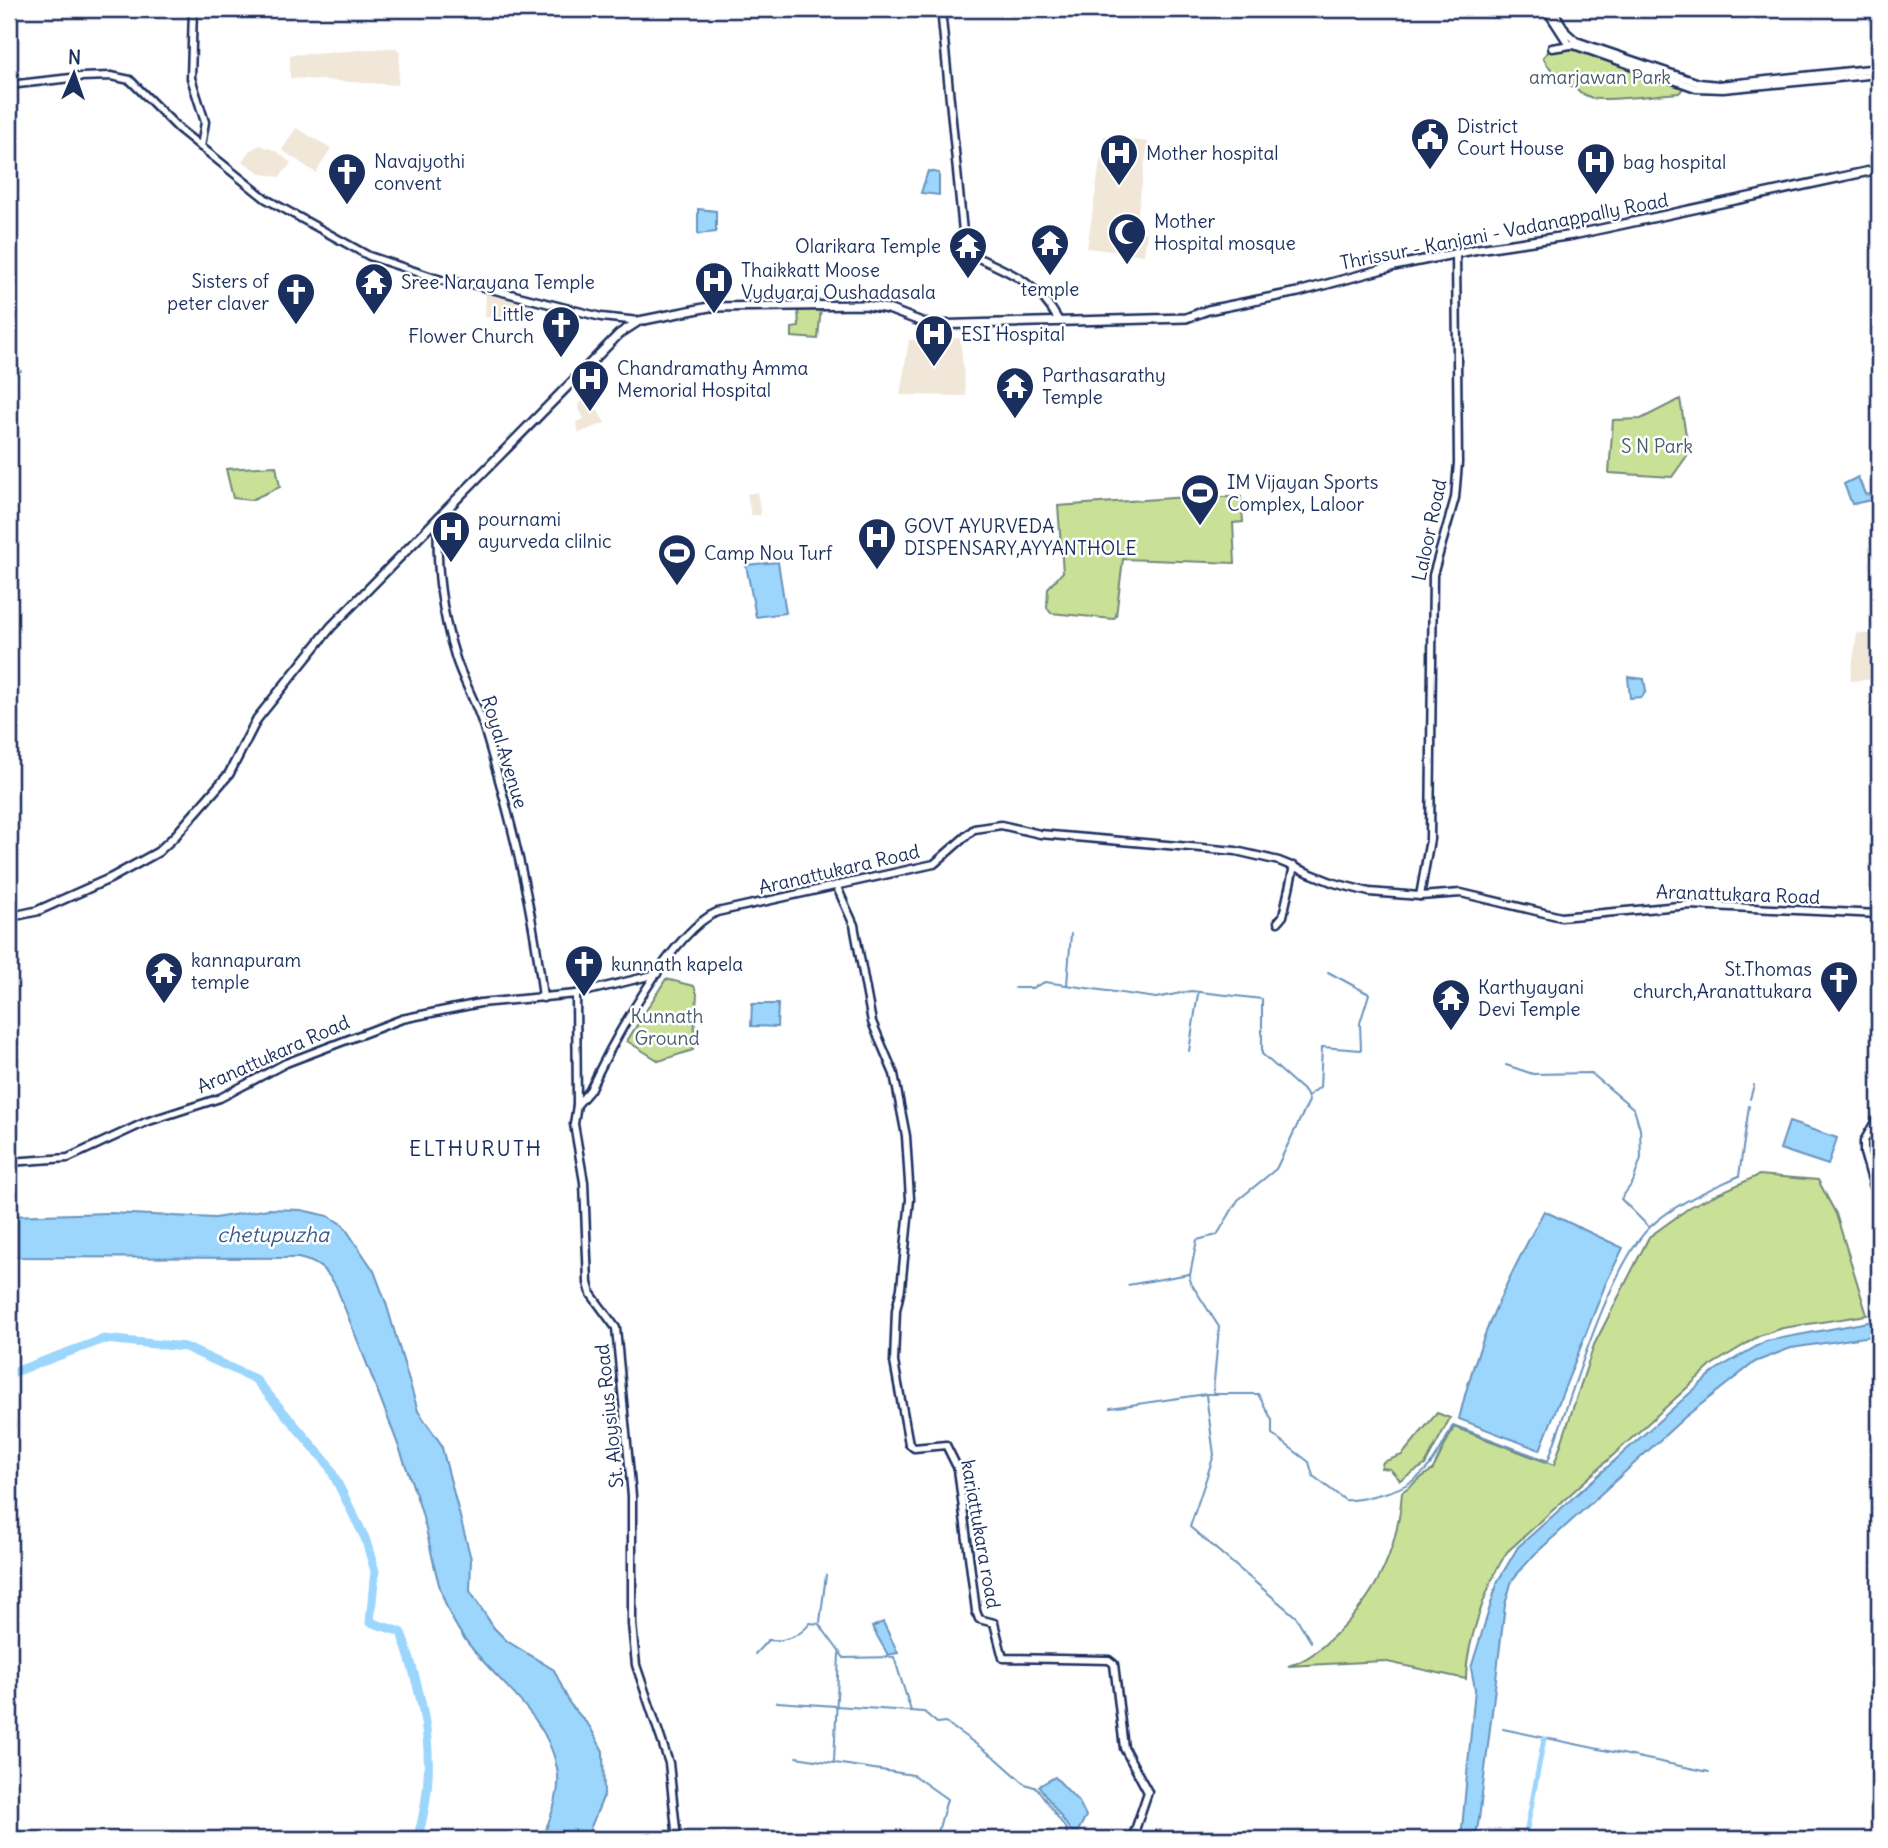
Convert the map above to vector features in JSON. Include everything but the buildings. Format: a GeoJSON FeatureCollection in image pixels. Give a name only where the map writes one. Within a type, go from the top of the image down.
{"type":"FeatureCollection","features":[{"type":"Feature","properties":{"kind":"main road","name":"Thrissur - Kanjani - Vadanappally Road"},"geometry":{"type":"LineString","coordinates":[[9,917],[37,911],[111,878],[158,852],[175,836],[229,774],[257,719],[331,627],[619,334],[639,321],[709,307],[787,308],[832,304],[877,306],[930,325],[1186,318],[1208,310],[1298,292],[1318,284],[1457,253],[1573,235],[1879,169]]}},
{"type":"Feature","properties":{"kind":"street"},"geometry":{"type":"LineString","coordinates":[[193,9],[191,78],[204,117],[201,147]]}},
{"type":"Feature","properties":{"kind":"street"},"geometry":{"type":"LineString","coordinates":[[941,9],[965,252],[1030,282],[1048,300],[1059,321]]}},
{"type":"Feature","properties":{"kind":"street"},"geometry":{"type":"LineString","coordinates":[[1546,9],[1563,39],[1716,90],[1879,68]]}},
{"type":"Feature","properties":{"kind":"street"},"geometry":{"type":"LineString","coordinates":[[1553,9],[1573,42]]}},
{"type":"Feature","properties":{"kind":"street"},"geometry":{"type":"LineString","coordinates":[[1552,48],[1573,42]]}},
{"type":"Feature","properties":{"kind":"street"},"geometry":{"type":"LineString","coordinates":[[1781,82],[1879,74]]}},
{"type":"Feature","properties":{"kind":"street"},"geometry":{"type":"LineString","coordinates":[[9,85],[80,78],[122,78],[136,85],[201,147],[266,199],[387,264],[443,281],[471,284],[601,317],[639,321]]}},
{"type":"Feature","properties":{"kind":"street","name":"Laloor Road"},"geometry":{"type":"LineString","coordinates":[[1420,896],[1430,839],[1433,575],[1455,498],[1458,463],[1457,253]]}},
{"type":"Feature","properties":{"kind":"street","name":"Royal Avenue"},"geometry":{"type":"LineString","coordinates":[[438,518],[436,568],[444,617],[457,661],[481,719],[520,862],[536,937],[543,998]]}},
{"type":"Feature","properties":{"kind":"street","name":"Aranattukara Road"},"geometry":{"type":"LineString","coordinates":[[9,1162],[68,1158],[146,1122],[219,1098],[286,1063],[402,1019],[480,1003],[576,994],[657,974],[680,943],[709,916],[836,884],[933,864],[974,829],[1001,825],[1040,834],[1225,850],[1293,866],[1346,887],[1420,896],[1461,893],[1535,912],[1573,917],[1639,907],[1690,905],[1879,914]]}},
{"type":"Feature","properties":{"kind":"street"},"geometry":{"type":"LineString","coordinates":[[1278,922],[1283,916],[1293,866]]}},
{"type":"Feature","properties":{"kind":"street","name":"kariattukara road"},"geometry":{"type":"LineString","coordinates":[[836,884],[854,925],[872,1022],[894,1074],[906,1136],[909,1199],[905,1256],[896,1310],[896,1376],[910,1446],[946,1445],[958,1469],[978,1616],[994,1623],[1003,1658],[1109,1660],[1114,1664],[1124,1748],[1148,1792],[1132,1838]]}},
{"type":"Feature","properties":{"kind":"street"},"geometry":{"type":"LineString","coordinates":[[577,1105],[590,1090],[657,974]]}},
{"type":"Feature","properties":{"kind":"street","name":"St. Aloysius Road"},"geometry":{"type":"LineString","coordinates":[[576,994],[577,1105],[574,1124],[584,1182],[589,1283],[598,1305],[614,1322],[632,1496],[632,1624],[636,1665],[669,1763],[677,1839]]}},
{"type":"Feature","properties":{"kind":"street"},"geometry":{"type":"LineString","coordinates":[[1879,1115],[1864,1141],[1864,1153],[1879,1204]]}},
{"type":"Feature","properties":{"kind":"shaded area"},"geometry":{"type":"Polygon","coordinates":[[[396,48],[400,52],[398,85],[290,78],[290,55],[396,48]]]}},
{"type":"Feature","properties":{"kind":"shaded area"},"geometry":{"type":"Polygon","coordinates":[[[296,128],[331,148],[316,173],[282,150],[296,128]]]}},
{"type":"Feature","properties":{"kind":"shaded area","name":"Mother hospital"},"geometry":{"type":"Polygon","coordinates":[[[1104,136],[1148,142],[1135,231],[1147,233],[1144,255],[1087,248],[1104,136]]]}},
{"type":"Feature","properties":{"kind":"shaded area"},"geometry":{"type":"Polygon","coordinates":[[[260,145],[276,151],[291,163],[280,177],[262,174],[242,161],[249,151],[260,145]]]}},
{"type":"Feature","properties":{"kind":"shaded area"},"geometry":{"type":"Polygon","coordinates":[[[486,294],[533,302],[531,312],[502,318],[485,317],[486,294]]]}},
{"type":"Feature","properties":{"kind":"shaded area","name":"ESI Hospital"},"geometry":{"type":"Polygon","coordinates":[[[960,338],[966,396],[900,395],[909,340],[960,338]]]}},
{"type":"Feature","properties":{"kind":"shaded area","name":"Chandramathy Amma Memorial Hospital"},"geometry":{"type":"Polygon","coordinates":[[[584,387],[605,423],[579,433],[576,422],[584,419],[578,406],[582,400],[576,392],[584,387]]]}},
{"type":"Feature","properties":{"kind":"shaded area"},"geometry":{"type":"Polygon","coordinates":[[[757,492],[761,515],[751,515],[747,494],[757,492]]]}},
{"type":"Feature","properties":{"kind":"shaded area"},"geometry":{"type":"Polygon","coordinates":[[[1857,633],[1879,635],[1879,679],[1850,681],[1857,633]]]}},
{"type":"Feature","properties":{"kind":"green space","name":"amarjawan Park"},"geometry":{"type":"Polygon","coordinates":[[[1570,45],[1686,85],[1679,93],[1592,98],[1564,81],[1543,57],[1552,48],[1570,45]]]}},
{"type":"Feature","properties":{"kind":"green space"},"geometry":{"type":"Polygon","coordinates":[[[821,307],[818,339],[792,337],[792,328],[799,327],[798,310],[821,307]]]}},
{"type":"Feature","properties":{"kind":"green space","name":"S N Park"},"geometry":{"type":"Polygon","coordinates":[[[1680,399],[1689,453],[1672,477],[1609,473],[1613,420],[1641,419],[1680,399]]]}},
{"type":"Feature","properties":{"kind":"green space"},"geometry":{"type":"Polygon","coordinates":[[[276,466],[280,487],[251,500],[233,498],[226,469],[276,466]]]}},
{"type":"Feature","properties":{"kind":"green space"},"geometry":{"type":"Polygon","coordinates":[[[1187,497],[1241,497],[1243,522],[1233,523],[1235,563],[1123,559],[1116,616],[1113,619],[1051,613],[1047,608],[1048,588],[1063,572],[1058,506],[1187,497]]]}},
{"type":"Feature","properties":{"kind":"green space","name":"Kunnath Ground"},"geometry":{"type":"Polygon","coordinates":[[[666,979],[694,986],[697,994],[693,1050],[659,1061],[627,1041],[666,979]]]}},
{"type":"Feature","properties":{"kind":"green space"},"geometry":{"type":"Polygon","coordinates":[[[1759,1175],[1818,1180],[1836,1214],[1867,1315],[1783,1328],[1759,1336],[1713,1364],[1507,1552],[1479,1613],[1466,1679],[1383,1661],[1288,1666],[1302,1661],[1319,1649],[1351,1619],[1363,1603],[1374,1587],[1390,1551],[1396,1533],[1402,1492],[1433,1469],[1454,1427],[1554,1465],[1594,1345],[1649,1237],[1693,1205],[1759,1175]]]}},
{"type":"Feature","properties":{"kind":"green space"},"geometry":{"type":"Polygon","coordinates":[[[1437,1413],[1450,1418],[1425,1465],[1400,1480],[1390,1469],[1381,1468],[1383,1462],[1402,1455],[1437,1413]]]}},
{"type":"Feature","properties":{"kind":"water"},"geometry":{"type":"Polygon","coordinates":[[[928,171],[939,173],[939,195],[921,193],[928,171]]]}},
{"type":"Feature","properties":{"kind":"water"},"geometry":{"type":"Polygon","coordinates":[[[698,209],[716,211],[716,232],[698,234],[698,209]]]}},
{"type":"Feature","properties":{"kind":"water"},"geometry":{"type":"Polygon","coordinates":[[[1858,477],[1865,494],[1871,495],[1872,500],[1852,504],[1844,484],[1858,477]]]}},
{"type":"Feature","properties":{"kind":"water"},"geometry":{"type":"Polygon","coordinates":[[[778,562],[786,613],[756,617],[746,565],[778,562]]]}},
{"type":"Feature","properties":{"kind":"water"},"geometry":{"type":"Polygon","coordinates":[[[1628,677],[1644,679],[1646,691],[1642,697],[1630,698],[1628,677]]]}},
{"type":"Feature","properties":{"kind":"water"},"geometry":{"type":"Polygon","coordinates":[[[752,1004],[778,1004],[777,1027],[751,1026],[752,1004]]]}},
{"type":"Feature","properties":{"kind":"water"},"geometry":{"type":"Polygon","coordinates":[[[1789,1122],[1837,1138],[1828,1165],[1780,1149],[1789,1122]]]}},
{"type":"Feature","properties":{"kind":"water","name":"chetupuzha"},"geometry":{"type":"Polygon","coordinates":[[[268,1209],[301,1210],[328,1216],[343,1225],[374,1271],[418,1411],[441,1444],[471,1559],[470,1591],[494,1628],[507,1641],[554,1670],[570,1704],[590,1727],[603,1751],[604,1795],[586,1839],[542,1839],[555,1804],[558,1786],[557,1768],[550,1746],[527,1708],[466,1641],[447,1608],[419,1504],[400,1449],[336,1286],[329,1275],[316,1264],[298,1258],[9,1257],[9,1216],[109,1213],[215,1218],[268,1209]]]}},
{"type":"Feature","properties":{"kind":"water"},"geometry":{"type":"Polygon","coordinates":[[[1544,1211],[1623,1248],[1606,1283],[1540,1450],[1459,1419],[1466,1390],[1494,1312],[1544,1211]]]}},
{"type":"Feature","properties":{"kind":"water"},"geometry":{"type":"Polygon","coordinates":[[[1879,1320],[1879,1335],[1791,1348],[1755,1362],[1685,1417],[1534,1555],[1512,1580],[1505,1605],[1479,1819],[1475,1839],[1461,1839],[1475,1689],[1471,1668],[1498,1581],[1518,1547],[1717,1369],[1766,1341],[1879,1320]]]}},
{"type":"Feature","properties":{"kind":"water"},"geometry":{"type":"Polygon","coordinates":[[[883,1622],[898,1653],[888,1655],[872,1627],[883,1622]]]}},
{"type":"Feature","properties":{"kind":"water"},"geometry":{"type":"Polygon","coordinates":[[[1055,1777],[1079,1802],[1086,1816],[1078,1831],[1071,1831],[1039,1786],[1055,1777]]]}},
{"type":"Feature","properties":{"kind":"waterway"},"geometry":{"type":"LineString","coordinates":[[9,378],[21,371]]}},
{"type":"Feature","properties":{"kind":"waterway"},"geometry":{"type":"LineString","coordinates":[[9,419],[17,417]]}},
{"type":"Feature","properties":{"kind":"waterway"},"geometry":{"type":"LineString","coordinates":[[1067,985],[1071,934]]}},
{"type":"Feature","properties":{"kind":"waterway"},"geometry":{"type":"LineString","coordinates":[[1308,1096],[1320,1087],[1322,1047],[1361,1050],[1360,1023],[1369,994],[1328,972]]}},
{"type":"Feature","properties":{"kind":"waterway"},"geometry":{"type":"LineString","coordinates":[[1015,988],[1032,988],[1045,982],[1156,998],[1191,991],[1262,999],[1262,1054],[1306,1093],[1309,1101],[1276,1169],[1238,1200],[1217,1235],[1197,1240],[1189,1280],[1219,1327],[1213,1392]]}},
{"type":"Feature","properties":{"kind":"waterway"},"geometry":{"type":"LineString","coordinates":[[1189,1051],[1198,994]]}},
{"type":"Feature","properties":{"kind":"waterway"},"geometry":{"type":"LineString","coordinates":[[1506,1065],[1533,1074],[1591,1073],[1634,1109],[1640,1129],[1641,1158],[1633,1182],[1621,1199],[1648,1226]]}},
{"type":"Feature","properties":{"kind":"waterway"},"geometry":{"type":"LineString","coordinates":[[1750,1099],[1754,1085]]}},
{"type":"Feature","properties":{"kind":"waterway"},"geometry":{"type":"LineString","coordinates":[[1110,1408],[1206,1394],[1258,1394],[1272,1420],[1272,1434],[1309,1462],[1313,1476],[1345,1500],[1392,1491],[1416,1479],[1432,1462],[1453,1425],[1548,1461],[1605,1302],[1620,1271],[1635,1245],[1651,1226],[1671,1210],[1739,1176],[1749,1106]]}},
{"type":"Feature","properties":{"kind":"waterway"},"geometry":{"type":"LineString","coordinates":[[1128,1285],[1189,1274]]}},
{"type":"Feature","properties":{"kind":"waterway"},"geometry":{"type":"LineString","coordinates":[[9,1374],[104,1339],[185,1347],[255,1379],[328,1464],[365,1538],[375,1571],[370,1622],[401,1632],[417,1684],[427,1734],[428,1786],[417,1839]]}},
{"type":"Feature","properties":{"kind":"waterway"},"geometry":{"type":"LineString","coordinates":[[1206,1395],[1214,1455],[1190,1527],[1296,1617],[1311,1642]]}},
{"type":"Feature","properties":{"kind":"waterway"},"geometry":{"type":"LineString","coordinates":[[820,1622],[826,1575]]}},
{"type":"Feature","properties":{"kind":"waterway"},"geometry":{"type":"LineString","coordinates":[[755,1654],[768,1640],[786,1639],[797,1635],[810,1623],[819,1624],[844,1658],[894,1657],[911,1711]]}},
{"type":"Feature","properties":{"kind":"waterway"},"geometry":{"type":"LineString","coordinates":[[834,1761],[839,1654]]}},
{"type":"Feature","properties":{"kind":"waterway"},"geometry":{"type":"LineString","coordinates":[[777,1702],[924,1712],[937,1723],[945,1722],[997,1759],[1025,1784],[1037,1788],[1066,1829],[1068,1839]]}},
{"type":"Feature","properties":{"kind":"waterway"},"geometry":{"type":"LineString","coordinates":[[1503,1729],[1709,1772]]}},
{"type":"Feature","properties":{"kind":"waterway"},"geometry":{"type":"LineString","coordinates":[[1525,1839],[1544,1739]]}},
{"type":"Feature","properties":{"kind":"waterway"},"geometry":{"type":"LineString","coordinates":[[796,1757],[913,1775],[947,1799],[936,1839]]}},
{"type":"Feature","properties":{"kind":"place","name":"District Court House"},"geometry":{"type":"Point","coordinates":[1430,171]}},
{"type":"Feature","properties":{"kind":"place","name":"Mother hospital"},"geometry":{"type":"Point","coordinates":[1119,187]}},
{"type":"Feature","properties":{"kind":"place","name":"bag hospital"},"geometry":{"type":"Point","coordinates":[1596,196]}},
{"type":"Feature","properties":{"kind":"place","name":"Navajyothi convent"},"geometry":{"type":"Point","coordinates":[347,206]}},
{"type":"Feature","properties":{"kind":"place","name":"Mother Hospital mosque"},"geometry":{"type":"Point","coordinates":[1127,266]}},
{"type":"Feature","properties":{"kind":"place","name":"temple"},"geometry":{"type":"Point","coordinates":[1050,277]}},
{"type":"Feature","properties":{"kind":"place","name":"Olarikara Temple"},"geometry":{"type":"Point","coordinates":[968,280]}},
{"type":"Feature","properties":{"kind":"place","name":"Thaikkatt Moose Vydyaraj Oushadasala"},"geometry":{"type":"Point","coordinates":[714,315]}},
{"type":"Feature","properties":{"kind":"place","name":"Sree Narayana Temple"},"geometry":{"type":"Point","coordinates":[374,316]}},
{"type":"Feature","properties":{"kind":"place","name":"Sisters of peter claver"},"geometry":{"type":"Point","coordinates":[296,326]}},
{"type":"Feature","properties":{"kind":"place","name":"Little Flower Church"},"geometry":{"type":"Point","coordinates":[561,359]}},
{"type":"Feature","properties":{"kind":"place","name":"ESI Hospital"},"geometry":{"type":"Point","coordinates":[934,368]}},
{"type":"Feature","properties":{"kind":"place","name":"Chandramathy Amma Memorial Hospital"},"geometry":{"type":"Point","coordinates":[590,413]}},
{"type":"Feature","properties":{"kind":"place","name":"Parthasarathy Temple"},"geometry":{"type":"Point","coordinates":[1015,420]}},
{"type":"Feature","properties":{"kind":"place","name":"IM Vijayan Sports Complex, Laloor"},"geometry":{"type":"Point","coordinates":[1200,527]}},
{"type":"Feature","properties":{"kind":"place","name":"pournami ayurveda clilnic"},"geometry":{"type":"Point","coordinates":[451,564]}},
{"type":"Feature","properties":{"kind":"place","name":"GOVT AYURVEDA DISPENSARY,AYYANTHOLE"},"geometry":{"type":"Point","coordinates":[877,571]}},
{"type":"Feature","properties":{"kind":"place","name":"Camp Nou Turf"},"geometry":{"type":"Point","coordinates":[677,587]}},
{"type":"Feature","properties":{"kind":"place","name":"kunnath kapela"},"geometry":{"type":"Point","coordinates":[584,998]}},
{"type":"Feature","properties":{"kind":"place","name":"kannapuram temple"},"geometry":{"type":"Point","coordinates":[164,1005]}},
{"type":"Feature","properties":{"kind":"place","name":"St.Thomas church,Aranattukara"},"geometry":{"type":"Point","coordinates":[1839,1014]}},
{"type":"Feature","properties":{"kind":"place","name":"Karthyayani Devi Temple"},"geometry":{"type":"Point","coordinates":[1451,1032]}},
{"type":"Feature","properties":{"kind":"district","name":"ELTHURUTH"},"geometry":{"type":"Point","coordinates":[476,1148]}}]}
